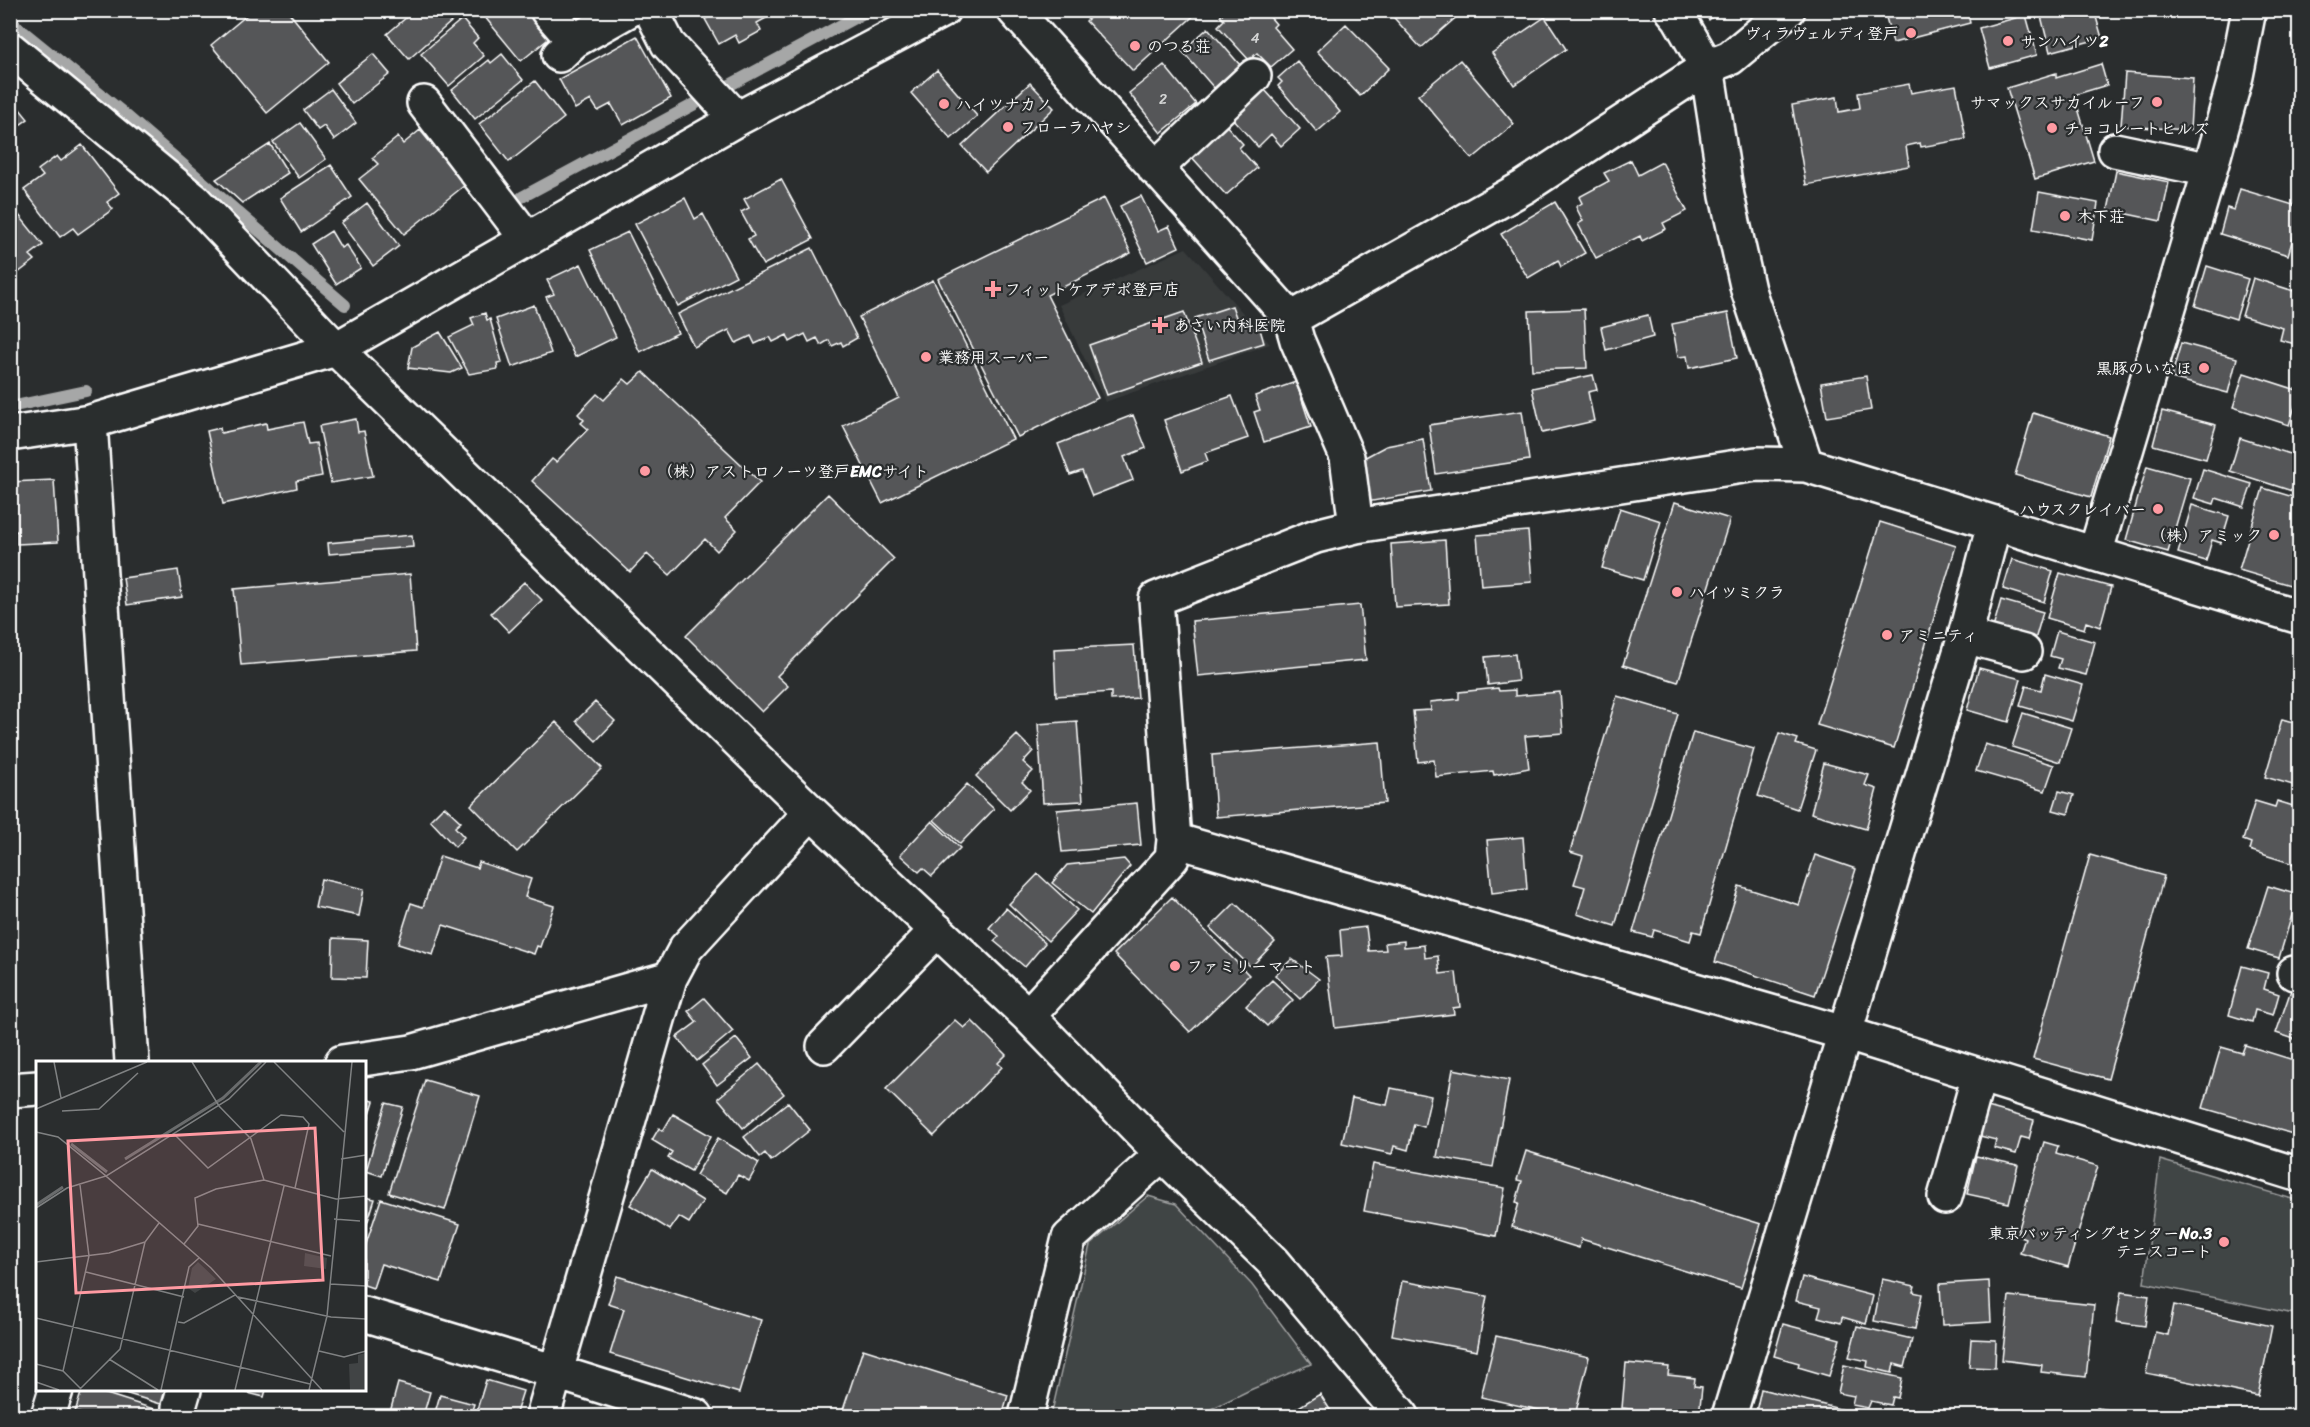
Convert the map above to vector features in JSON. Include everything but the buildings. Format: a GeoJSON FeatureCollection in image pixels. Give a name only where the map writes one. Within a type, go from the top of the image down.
{"type":"FeatureCollection","features":[{"type":"Feature","properties":{"kind":"street"},"geometry":{"type":"LineString","coordinates":[[547,10],[567,48],[629,10]]}},
{"type":"Feature","properties":{"kind":"street"},"geometry":{"type":"LineString","coordinates":[[651,10],[668,44],[737,119]]}},
{"type":"Feature","properties":{"kind":"street"},"geometry":{"type":"LineString","coordinates":[[1014,10],[1291,319],[1297,340],[1347,458],[1356,526]]}},
{"type":"Feature","properties":{"kind":"street"},"geometry":{"type":"LineString","coordinates":[[1672,10],[1707,66],[1727,196],[1748,290],[1806,465]]}},
{"type":"Feature","properties":{"kind":"street"},"geometry":{"type":"LineString","coordinates":[[1291,319],[1524,187],[1707,66],[1730,58],[1788,10]]}},
{"type":"Feature","properties":{"kind":"street"},"geometry":{"type":"LineString","coordinates":[[2095,554],[2210,170],[2236,76],[2249,10]]}},
{"type":"Feature","properties":{"kind":"street"},"geometry":{"type":"LineString","coordinates":[[10,434],[90,422],[336,349],[737,119],[939,11]]}},
{"type":"Feature","properties":{"kind":"street"},"geometry":{"type":"LineString","coordinates":[[10,49],[194,200],[336,349],[811,812],[1028,1016],[1162,1154],[1272,1261],[1402,1416]]}},
{"type":"Feature","properties":{"kind":"street"},"geometry":{"type":"LineString","coordinates":[[1155,169],[1254,76]]}},
{"type":"Feature","properties":{"kind":"street"},"geometry":{"type":"LineString","coordinates":[[424,103],[527,239]]}},
{"type":"Feature","properties":{"kind":"street"},"geometry":{"type":"LineString","coordinates":[[2115,150],[2210,170]]}},
{"type":"Feature","properties":{"kind":"street"},"geometry":{"type":"LineString","coordinates":[[90,422],[132,1061]]}},
{"type":"Feature","properties":{"kind":"street"},"geometry":{"type":"LineString","coordinates":[[1028,1016],[1172,858],[1174,840],[1156,599],[1316,536],[1356,526],[1756,464],[1806,465],[2300,617]]}},
{"type":"Feature","properties":{"kind":"street"},"geometry":{"type":"LineString","coordinates":[[1729,1416],[1965,636],[1994,524]]}},
{"type":"Feature","properties":{"kind":"street"},"geometry":{"type":"LineString","coordinates":[[1965,636],[2024,652]]}},
{"type":"Feature","properties":{"kind":"street"},"geometry":{"type":"LineString","coordinates":[[543,1416],[670,978],[686,948],[811,812]]}},
{"type":"Feature","properties":{"kind":"street"},"geometry":{"type":"LineString","coordinates":[[1174,840],[1844,1033],[2300,1175]]}},
{"type":"Feature","properties":{"kind":"street"},"geometry":{"type":"LineString","coordinates":[[824,1046],[937,930]]}},
{"type":"Feature","properties":{"kind":"street"},"geometry":{"type":"LineString","coordinates":[[349,1061],[411,1052],[670,978]]}},
{"type":"Feature","properties":{"kind":"street"},"geometry":{"type":"LineString","coordinates":[[1945,1197],[1979,1075]]}},
{"type":"Feature","properties":{"kind":"street"},"geometry":{"type":"LineString","coordinates":[[10,1090],[36,1088]]}},
{"type":"Feature","properties":{"kind":"street"},"geometry":{"type":"LineString","coordinates":[[1026,1416],[1069,1238],[1162,1154]]}},
{"type":"Feature","properties":{"kind":"street"},"geometry":{"type":"LineString","coordinates":[[366,1315],[696,1416]]}},
{"type":"Feature","properties":{"kind":"street"},"geometry":{"type":"LineString","coordinates":[[48,1416],[55,1391]]}},
{"type":"Feature","properties":{"kind":"shaded area","name":"あさい内科医院"},"geometry":{"type":"Polygon","coordinates":[[[1186,248],[1270,344],[1105,402],[1059,305],[1186,248]]]}},
{"type":"Feature","properties":{"kind":"shaded area","name":"東京バッティングセンターNo.3 テニスコート"},"geometry":{"type":"Polygon","coordinates":[[[2160,1160],[2299,1201],[2299,1315],[2144,1283],[2160,1160]]]}},
{"type":"Feature","properties":{"kind":"shaded area"},"geometry":{"type":"Polygon","coordinates":[[[1148,1196],[1176,1204],[1252,1285],[1311,1364],[1197,1416],[1051,1416],[1090,1245],[1148,1196]]]}},
{"type":"Feature","properties":{"kind":"waterway"},"geometry":{"type":"LineString","coordinates":[[522,197],[869,10]]}},
{"type":"Feature","properties":{"kind":"waterway"},"geometry":{"type":"LineString","coordinates":[[10,21],[122,112],[345,305]]}},
{"type":"Feature","properties":{"kind":"waterway"},"geometry":{"type":"LineString","coordinates":[[10,407],[86,391]]}},
{"type":"Feature","properties":{"kind":"place","name":"ヴィラヴェルディ登戸"},"geometry":{"type":"Point","coordinates":[1911,33]}},
{"type":"Feature","properties":{"kind":"place","name":"サンハイツ2"},"geometry":{"type":"Point","coordinates":[2008,41]}},
{"type":"Feature","properties":{"kind":"place","name":"のつる荘"},"geometry":{"type":"Point","coordinates":[1135,46]}},
{"type":"Feature","properties":{"kind":"place","name":"サマックスサカイルーフ"},"geometry":{"type":"Point","coordinates":[2157,102]}},
{"type":"Feature","properties":{"kind":"place","name":"ハイツナカノ"},"geometry":{"type":"Point","coordinates":[944,104]}},
{"type":"Feature","properties":{"kind":"place","name":"フローラハヤシ"},"geometry":{"type":"Point","coordinates":[1008,127]}},
{"type":"Feature","properties":{"kind":"place","name":"チョコレートヒルズ"},"geometry":{"type":"Point","coordinates":[2052,128]}},
{"type":"Feature","properties":{"kind":"place","name":"木下荘"},"geometry":{"type":"Point","coordinates":[2065,216]}},
{"type":"Feature","properties":{"kind":"place","name":"フィットケアデポ登戸店"},"geometry":{"type":"Point","coordinates":[993,289]}},
{"type":"Feature","properties":{"kind":"place","name":"あさい内科医院"},"geometry":{"type":"Point","coordinates":[1160,325]}},
{"type":"Feature","properties":{"kind":"place","name":"業務用スーパー"},"geometry":{"type":"Point","coordinates":[926,357]}},
{"type":"Feature","properties":{"kind":"place","name":"黒豚のいなほ"},"geometry":{"type":"Point","coordinates":[2204,368]}},
{"type":"Feature","properties":{"kind":"place","name":"（株）アストロノーツ登戸EMCサイト"},"geometry":{"type":"Point","coordinates":[645,471]}},
{"type":"Feature","properties":{"kind":"place","name":"ハウスクレイバー"},"geometry":{"type":"Point","coordinates":[2158,509]}},
{"type":"Feature","properties":{"kind":"place","name":"（株）アミック"},"geometry":{"type":"Point","coordinates":[2274,535]}},
{"type":"Feature","properties":{"kind":"place","name":"ハイツミクラ"},"geometry":{"type":"Point","coordinates":[1677,592]}},
{"type":"Feature","properties":{"kind":"place","name":"アミニティ"},"geometry":{"type":"Point","coordinates":[1887,635]}},
{"type":"Feature","properties":{"kind":"place","name":"ファミリーマート"},"geometry":{"type":"Point","coordinates":[1175,966]}},
{"type":"Feature","properties":{"kind":"place","name":"東京バッティングセンターNo.3 テニスコート"},"geometry":{"type":"Point","coordinates":[2224,1242]}}]}
